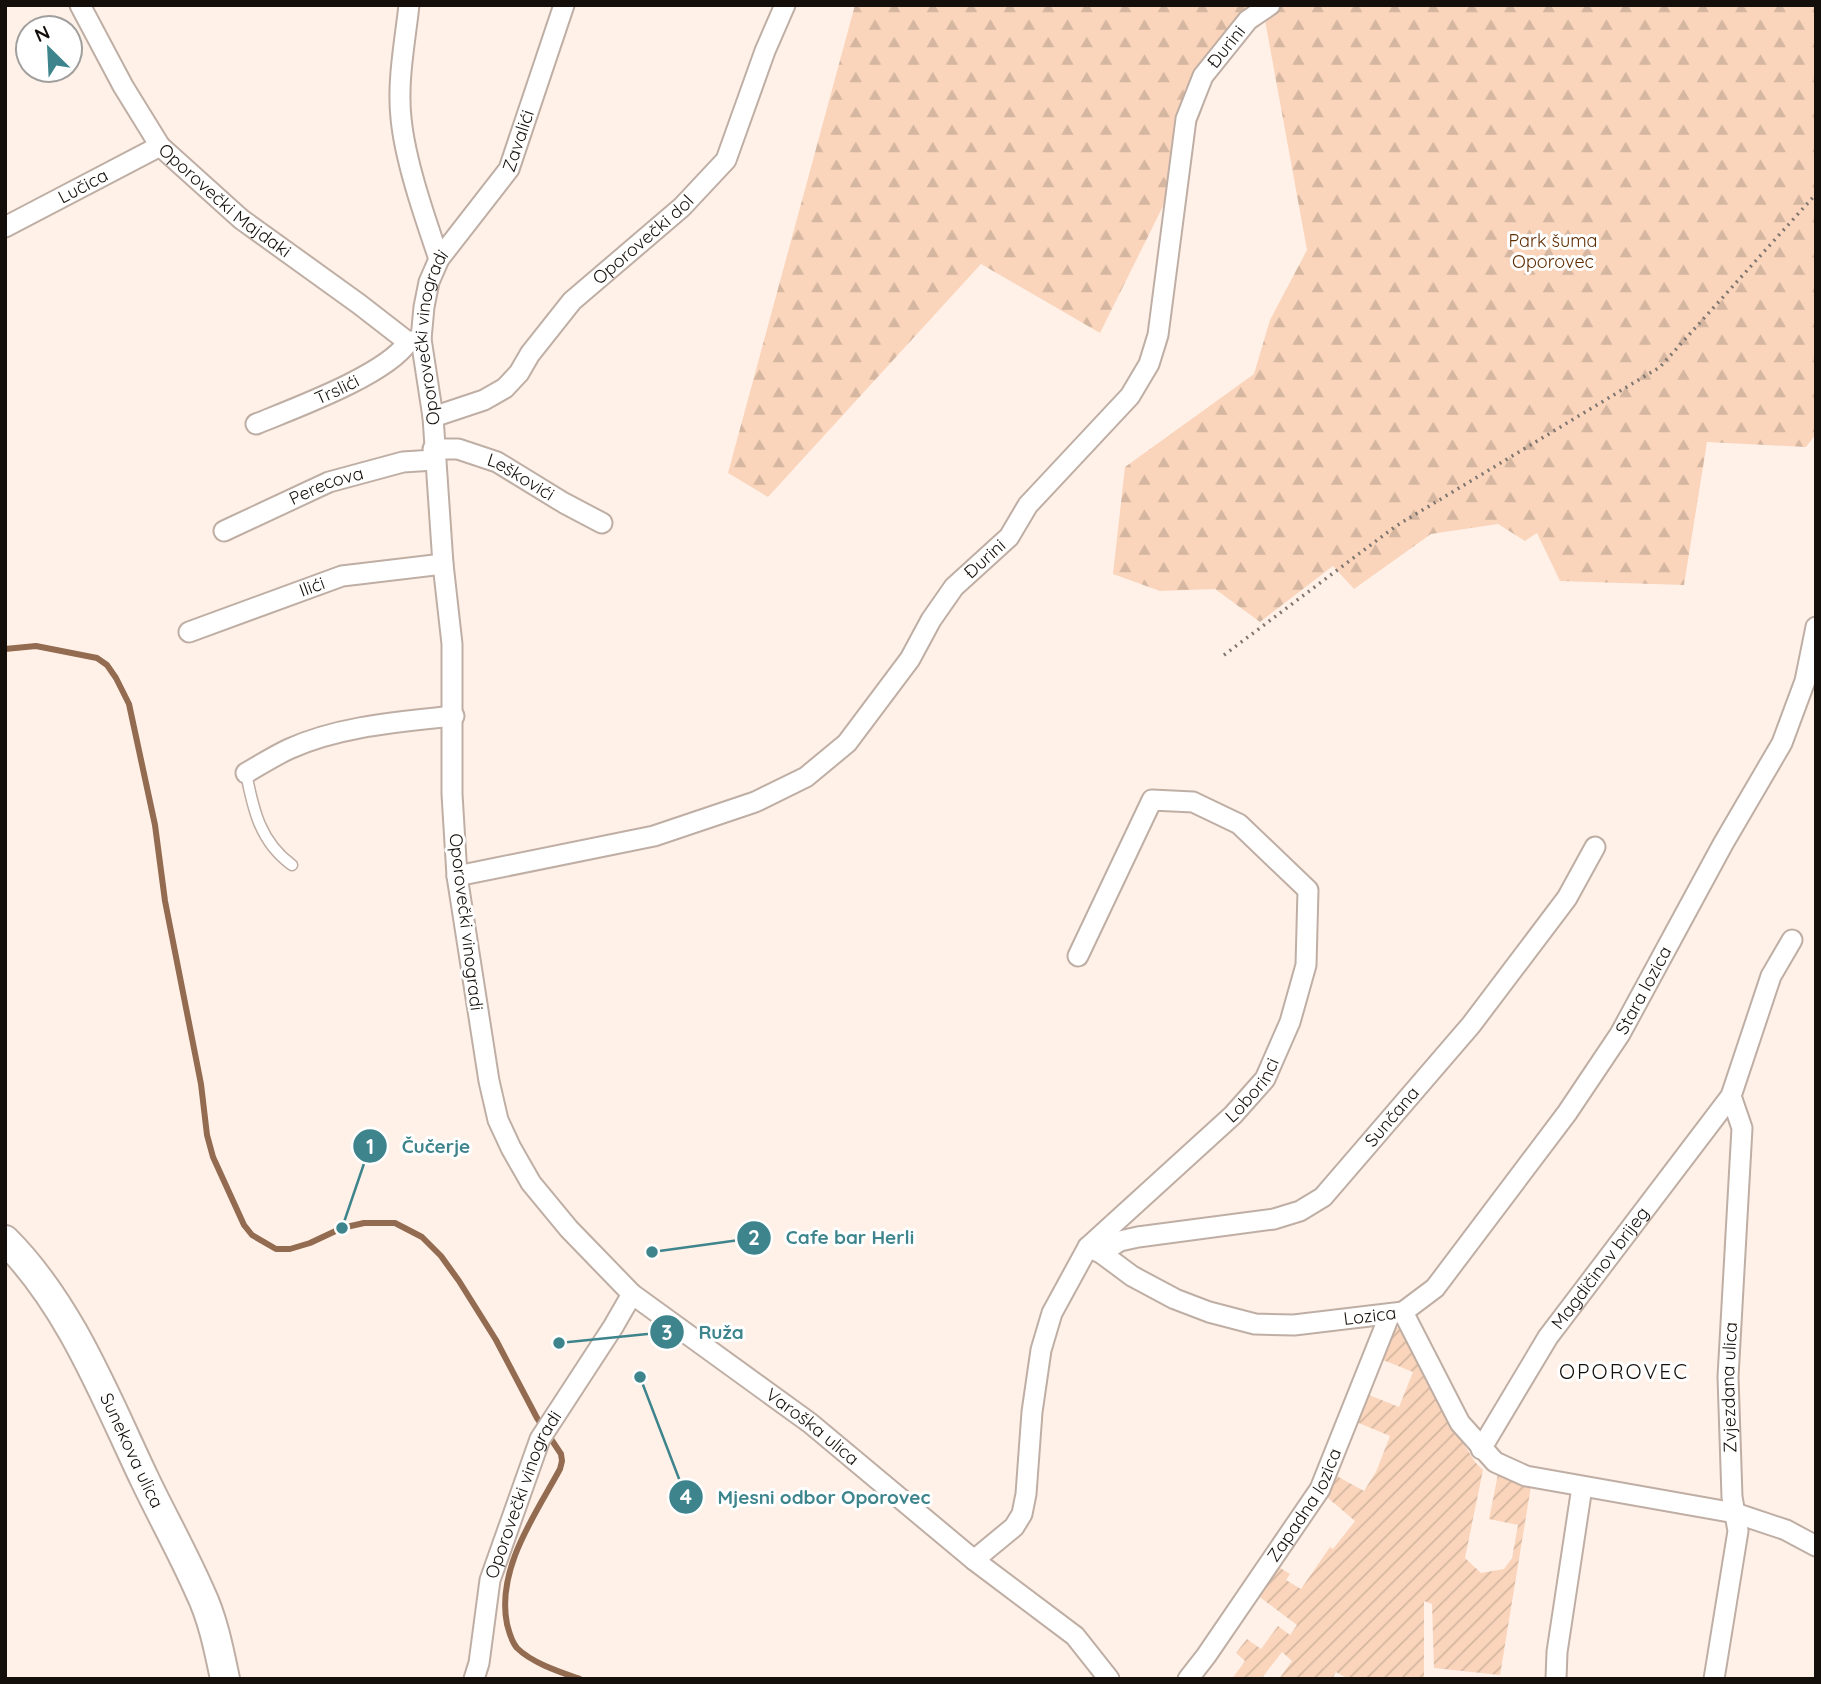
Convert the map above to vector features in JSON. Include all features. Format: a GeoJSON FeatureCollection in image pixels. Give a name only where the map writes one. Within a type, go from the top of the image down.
{"type":"FeatureCollection","features":[{"type":"Feature","properties":{"kind":"street","name":"Oporovečki Majdaki"},"geometry":{"type":"LineString","coordinates":[[80,5],[123,86],[160,146],[241,219],[313,273],[415,340]]}},
{"type":"Feature","properties":{"kind":"street","name":"Oporovečki vinogradi"},"geometry":{"type":"LineString","coordinates":[[409,5],[400,88],[401,119],[439,259],[429,282],[415,340],[433,417],[443,564],[452,644],[452,794],[457,877],[489,1081],[498,1120],[531,1183],[569,1229],[632,1294],[540,1439],[490,1580],[475,1678]]}},
{"type":"Feature","properties":{"kind":"street","name":"Zavalići"},"geometry":{"type":"LineString","coordinates":[[439,259],[509,169],[564,5]]}},
{"type":"Feature","properties":{"kind":"street","name":"Oporovečki dol"},"geometry":{"type":"LineString","coordinates":[[433,417],[484,400],[505,388],[572,301],[682,207],[726,160],[765,51],[785,5]]}},
{"type":"Feature","properties":{"kind":"street","name":"Đurini"},"geometry":{"type":"LineString","coordinates":[[457,877],[654,836],[755,802],[806,777],[848,743],[911,659],[930,620],[954,587],[1009,537],[1028,505],[1130,396],[1149,364],[1158,335],[1186,119],[1203,76],[1248,20],[1270,5]]}},
{"type":"Feature","properties":{"kind":"street","name":"Lučica"},"geometry":{"type":"LineString","coordinates":[[5,227],[160,146]]}},
{"type":"Feature","properties":{"kind":"street","name":"Trslići"},"geometry":{"type":"LineString","coordinates":[[256,424],[335,392],[400,353],[415,340]]}},
{"type":"Feature","properties":{"kind":"street","name":"Leškovići"},"geometry":{"type":"LineString","coordinates":[[434,454],[458,449],[497,462],[602,523]]}},
{"type":"Feature","properties":{"kind":"street","name":"Perecova"},"geometry":{"type":"LineString","coordinates":[[225,531],[329,482],[434,454]]}},
{"type":"Feature","properties":{"kind":"street","name":"Ilići"},"geometry":{"type":"LineString","coordinates":[[189,632],[342,576],[443,564]]}},
{"type":"Feature","properties":{"kind":"street","name":"Stara lozica"},"geometry":{"type":"LineString","coordinates":[[1397,1313],[1435,1288],[1567,1113],[1620,1034],[1723,844],[1782,743],[1805,681],[1816,627]]}},
{"type":"Feature","properties":{"kind":"street"},"geometry":{"type":"LineString","coordinates":[[246,773],[289,749],[316,739],[376,725],[454,716]]}},
{"type":"Feature","properties":{"kind":"street","name":"Loborinci"},"geometry":{"type":"LineString","coordinates":[[974,1560],[1014,1527],[1022,1514],[1041,1350],[1052,1313],[1095,1250],[1233,1115],[1265,1079],[1290,1022],[1306,965],[1308,890],[1239,824],[1193,802],[1152,800],[1078,956]]}},
{"type":"Feature","properties":{"kind":"street","name":"Sunčana"},"geometry":{"type":"LineString","coordinates":[[1095,1250],[1138,1237],[1274,1219],[1300,1211],[1323,1197],[1471,1025],[1567,898],[1595,847]]}},
{"type":"Feature","properties":{"kind":"street","name":"Magdičinov brijeg"},"geometry":{"type":"LineString","coordinates":[[1481,1449],[1548,1337],[1731,1096],[1771,976],[1792,940]]}},
{"type":"Feature","properties":{"kind":"street","name":"Zvjezdana ulica"},"geometry":{"type":"LineString","coordinates":[[1714,1679],[1738,1531],[1732,1497],[1728,1377],[1742,1128],[1731,1096]]}},
{"type":"Feature","properties":{"kind":"street","name":"Sunekova ulica"},"geometry":{"type":"LineString","coordinates":[[5,1240],[32,1269],[79,1342],[201,1593],[225,1679]]}},
{"type":"Feature","properties":{"kind":"street","name":"Lozica"},"geometry":{"type":"LineString","coordinates":[[1095,1250],[1132,1276],[1175,1299],[1209,1312],[1255,1324],[1294,1325],[1397,1313],[1460,1423],[1495,1462],[1519,1473],[1582,1487],[1735,1513],[1786,1530],[1816,1546]]}},
{"type":"Feature","properties":{"kind":"street","name":"Varoška ulica"},"geometry":{"type":"LineString","coordinates":[[632,1294],[810,1423],[974,1560],[1075,1636],[1109,1679]]}},
{"type":"Feature","properties":{"kind":"street","name":"Zapadna lozica"},"geometry":{"type":"LineString","coordinates":[[1188,1679],[1320,1489],[1397,1313]]}},
{"type":"Feature","properties":{"kind":"street"},"geometry":{"type":"LineString","coordinates":[[1556,1679],[1557,1651],[1582,1487]]}},
{"type":"Feature","properties":{"kind":"lane"},"geometry":{"type":"LineString","coordinates":[[246,773],[262,833],[277,854],[292,865]]}},
{"type":"Feature","properties":{"kind":"path"},"geometry":{"type":"LineString","coordinates":[[1224,655],[1396,526],[1660,367],[1816,194]]}},
{"type":"Feature","properties":{"kind":"green space","name":"Park šuma Oporovec"},"geometry":{"type":"Polygon","coordinates":[[[855,5],[1816,5],[1816,434],[1806,447],[1707,442],[1684,585],[1560,581],[1537,533],[1525,541],[1498,524],[1431,534],[1354,589],[1333,566],[1260,622],[1215,589],[1160,591],[1113,574],[1125,467],[1254,374],[1270,320],[1307,250],[1264,15],[1216,71],[1178,176],[1100,333],[981,264],[768,497],[728,473],[855,5]]]}},
{"type":"Feature","properties":{"kind":"green space"},"geometry":{"type":"Polygon","coordinates":[[[1392,1326],[1400,1329],[1437,1401],[1475,1462],[1483,1470],[1465,1558],[1481,1573],[1504,1569],[1512,1558],[1518,1525],[1489,1519],[1498,1474],[1531,1486],[1500,1675],[1434,1668],[1432,1604],[1424,1601],[1424,1679],[1348,1679],[1336,1672],[1332,1679],[1279,1679],[1292,1661],[1282,1652],[1261,1679],[1232,1679],[1245,1661],[1236,1653],[1247,1639],[1261,1649],[1278,1626],[1290,1635],[1297,1625],[1257,1595],[1277,1566],[1290,1574],[1286,1580],[1301,1589],[1330,1547],[1333,1549],[1355,1521],[1328,1498],[1335,1475],[1364,1491],[1376,1472],[1390,1436],[1354,1421],[1364,1393],[1399,1407],[1413,1372],[1378,1358],[1392,1326]]]}},
{"type":"Feature","properties":{"kind":"waterway"},"geometry":{"type":"LineString","coordinates":[[5,649],[36,646],[97,658],[107,665],[129,704],[155,825],[165,901],[201,1084],[207,1135],[213,1157],[244,1225],[252,1235],[276,1249],[290,1249],[342,1228],[364,1223],[395,1223],[422,1237],[441,1256],[459,1281],[496,1340],[537,1418],[561,1454],[560,1469],[529,1524],[512,1563],[505,1603],[507,1624],[517,1648],[538,1663],[580,1679]]}},
{"type":"Feature","properties":{"kind":"place","name":"Čučerje"},"geometry":{"type":"Point","coordinates":[342,1228]}},
{"type":"Feature","properties":{"kind":"place","name":"Cafe bar Herli"},"geometry":{"type":"Point","coordinates":[652,1252]}},
{"type":"Feature","properties":{"kind":"place","name":"Ruža"},"geometry":{"type":"Point","coordinates":[559,1343]}},
{"type":"Feature","properties":{"kind":"place","name":"Mjesni odbor Oporovec"},"geometry":{"type":"Point","coordinates":[640,1377]}},
{"type":"Feature","properties":{"kind":"district","name":"OPOROVEC"},"geometry":{"type":"Point","coordinates":[1624,1372]}}]}
